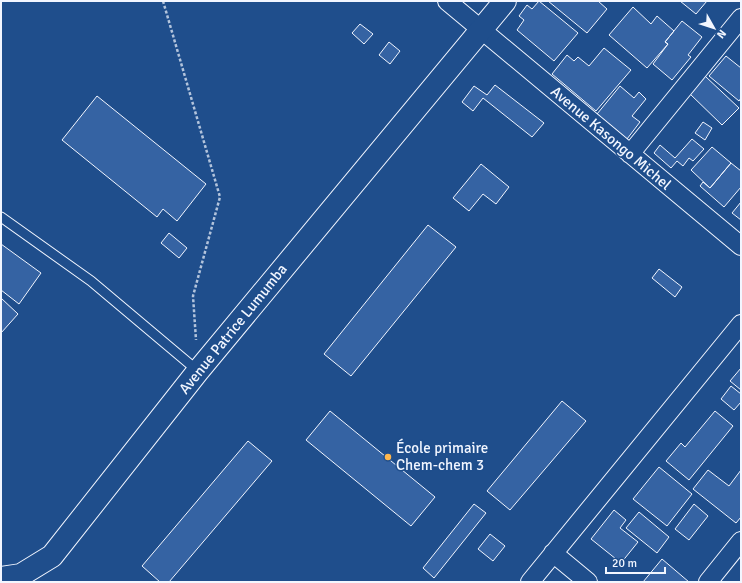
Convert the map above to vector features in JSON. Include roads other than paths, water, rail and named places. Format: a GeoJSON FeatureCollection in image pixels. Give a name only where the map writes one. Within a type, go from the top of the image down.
{"type":"FeatureCollection","features":[{"type":"Feature","properties":{"kind":"street","name":"Avenue Kasongo Michel"},"geometry":{"type":"LineString","coordinates":[[447,1],[741,246]]}},
{"type":"Feature","properties":{"kind":"street","name":"Avenue Patrice Lumumba"},"geometry":{"type":"LineString","coordinates":[[15,580],[52,556],[198,371],[505,1]]}},
{"type":"Feature","properties":{"kind":"street"},"geometry":{"type":"LineString","coordinates":[[630,154],[741,18]]}},
{"type":"Feature","properties":{"kind":"street"},"geometry":{"type":"LineString","coordinates":[[530,582],[741,324]]}},
{"type":"Feature","properties":{"kind":"street"},"geometry":{"type":"LineString","coordinates":[[708,582],[741,541]]}},
{"type":"Feature","properties":{"kind":"street"},"geometry":{"type":"LineString","coordinates":[[553,553],[588,582]]}},
{"type":"Feature","properties":{"kind":"lane"},"geometry":{"type":"LineString","coordinates":[[1,217],[90,281],[198,371]]}},
{"type":"Feature","properties":{"kind":"place","name":"École primaire Chem-chem 3"},"geometry":{"type":"Point","coordinates":[388,457]}}]}
